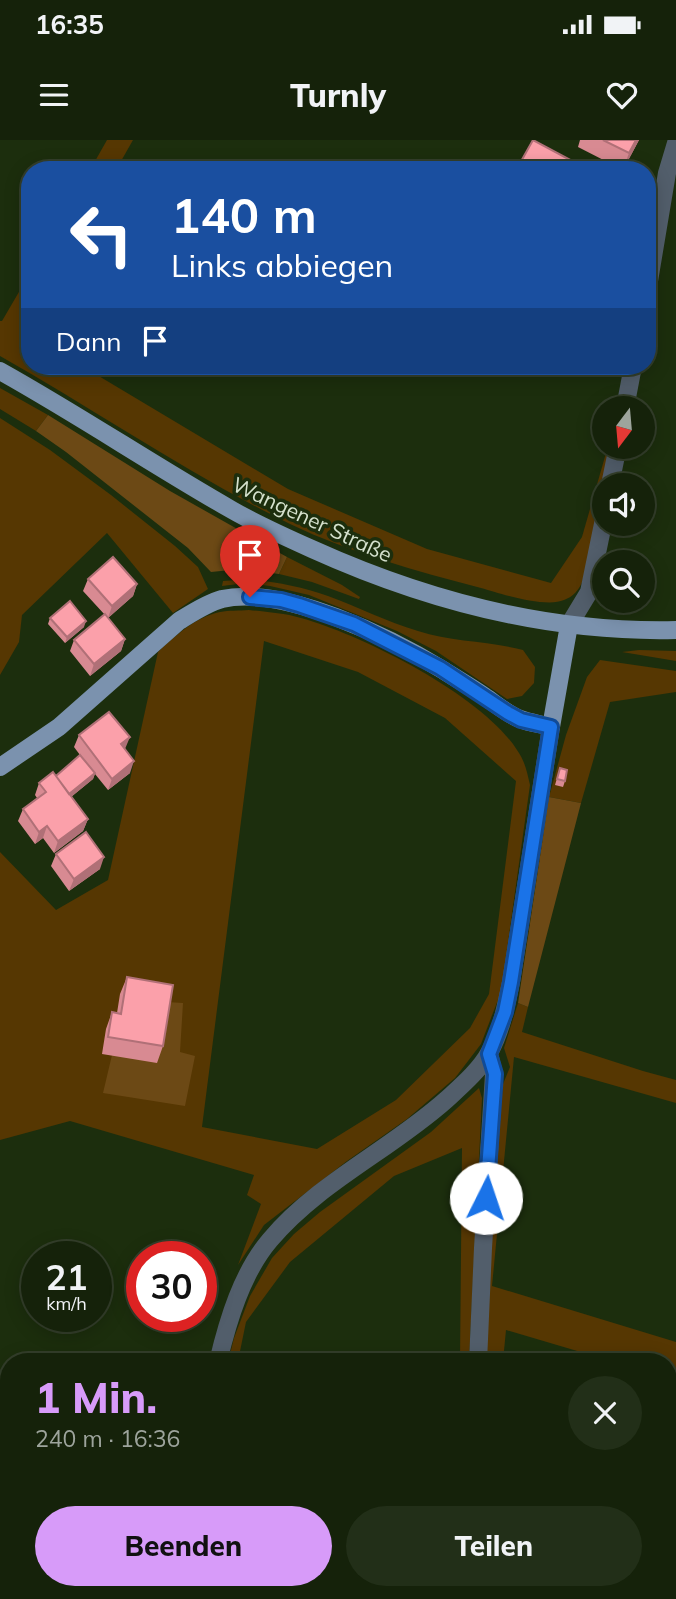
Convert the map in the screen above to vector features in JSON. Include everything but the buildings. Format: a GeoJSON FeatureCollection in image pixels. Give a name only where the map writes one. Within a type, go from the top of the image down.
{"type":"FeatureCollection","features":[{"type":"Feature","properties":{"kind":"main road","name":"Wangener Straße"},"geometry":{"type":"LineString","coordinates":[[0,371],[234,511],[352,568],[456,603],[519,617],[569,625],[676,629]]}},
{"type":"Feature","properties":{"kind":"main road"},"geometry":{"type":"LineString","coordinates":[[0,767],[59,727],[179,621],[212,603],[250,597],[281,600],[320,611],[354,624],[440,668],[521,720],[551,727],[569,625]]}},
{"type":"Feature","properties":{"kind":"street"},"geometry":{"type":"LineString","coordinates":[[656,237],[664,187],[676,143]]}},
{"type":"Feature","properties":{"kind":"street"},"geometry":{"type":"LineString","coordinates":[[627,396],[631,375]]}},
{"type":"Feature","properties":{"kind":"street"},"geometry":{"type":"LineString","coordinates":[[569,625],[589,592],[601,536]]}},
{"type":"Feature","properties":{"kind":"street"},"geometry":{"type":"LineString","coordinates":[[220,1353],[237,1299],[249,1272],[269,1241],[300,1209],[330,1185],[400,1137],[435,1109],[461,1086],[489,1054],[505,1012],[511,982],[551,727]]}},
{"type":"Feature","properties":{"kind":"street"},"geometry":{"type":"LineString","coordinates":[[478,1353],[495,1074],[489,1054]]}},
{"type":"Feature","properties":{"kind":"shaded area"},"geometry":{"type":"Polygon","coordinates":[[[107,140],[133,140],[121,161],[95,161],[107,140]]]}},
{"type":"Feature","properties":{"kind":"shaded area"},"geometry":{"type":"Polygon","coordinates":[[[21,288],[21,368],[0,356],[0,321],[21,288]]]}},
{"type":"Feature","properties":{"kind":"shaded area"},"geometry":{"type":"Polygon","coordinates":[[[33,375],[97,375],[288,489],[427,549],[551,583],[582,537],[592,502],[593,536],[587,567],[580,586],[564,600],[546,602],[511,597],[360,553],[290,524],[180,464],[33,375]]]}},
{"type":"Feature","properties":{"kind":"shaded area"},"geometry":{"type":"Polygon","coordinates":[[[0,388],[48,415],[36,431],[0,409],[0,388]]]}},
{"type":"Feature","properties":{"kind":"shaded area"},"geometry":{"type":"Polygon","coordinates":[[[48,415],[170,491],[287,557],[279,574],[241,569],[211,572],[188,548],[36,431],[48,415]]]}},
{"type":"Feature","properties":{"kind":"shaded area"},"geometry":{"type":"Polygon","coordinates":[[[0,418],[50,450],[175,546],[198,567],[208,589],[173,613],[107,533],[22,615],[19,642],[0,675],[0,418]]]}},
{"type":"Feature","properties":{"kind":"shaded area"},"geometry":{"type":"Polygon","coordinates":[[[604,459],[608,459],[605,473],[600,473],[604,459]]]}},
{"type":"Feature","properties":{"kind":"shaded area"},"geometry":{"type":"Polygon","coordinates":[[[287,557],[342,585],[360,597],[359,599],[312,582],[279,574],[287,557]]]}},
{"type":"Feature","properties":{"kind":"shaded area"},"geometry":{"type":"Polygon","coordinates":[[[250,579],[319,593],[431,635],[523,650],[535,667],[534,683],[522,696],[507,699],[436,651],[397,631],[309,595],[246,583],[222,586],[223,581],[250,579]]]}},
{"type":"Feature","properties":{"kind":"shaded area"},"geometry":{"type":"Polygon","coordinates":[[[249,610],[288,615],[327,626],[420,670],[478,709],[500,730],[522,758],[530,785],[501,992],[481,1044],[455,1078],[407,1119],[264,1225],[238,1265],[261,1204],[247,1195],[254,1175],[70,1121],[0,1140],[0,852],[56,910],[108,880],[158,652],[179,633],[211,614],[249,610]],[[264,641],[202,1127],[317,1149],[396,1100],[470,1028],[489,994],[516,781],[445,718],[358,672],[264,641]]]}},
{"type":"Feature","properties":{"kind":"shaded area"},"geometry":{"type":"Polygon","coordinates":[[[676,651],[676,661],[622,652],[676,651]]]}},
{"type":"Feature","properties":{"kind":"shaded area"},"geometry":{"type":"Polygon","coordinates":[[[600,660],[676,671],[676,692],[610,702],[581,803],[549,797],[566,735],[587,677],[600,660]]]}},
{"type":"Feature","properties":{"kind":"shaded area"},"geometry":{"type":"Polygon","coordinates":[[[549,797],[581,803],[528,1007],[518,1003],[549,797]]]}},
{"type":"Feature","properties":{"kind":"shaded area"},"geometry":{"type":"Polygon","coordinates":[[[167,1002],[183,1003],[180,1052],[195,1056],[185,1106],[103,1093],[112,1055],[167,1002]]]}},
{"type":"Feature","properties":{"kind":"shaded area"},"geometry":{"type":"Polygon","coordinates":[[[518,1003],[528,1007],[522,1032],[676,1080],[676,1103],[514,1057],[492,1286],[676,1342],[676,1353],[584,1353],[506,1330],[504,1353],[483,1353],[487,1253],[503,1084],[510,1067],[504,1048],[518,1003]]]}},
{"type":"Feature","properties":{"kind":"shaded area"},"geometry":{"type":"Polygon","coordinates":[[[479,1088],[482,1098],[469,1353],[460,1353],[462,1148],[394,1176],[290,1262],[246,1322],[240,1353],[230,1353],[250,1296],[272,1258],[294,1234],[320,1212],[431,1132],[479,1088]]]}},
{"type":"Feature","properties":{"kind":"route"},"geometry":{"type":"LineString","coordinates":[[250,597],[281,600],[354,624],[440,668],[521,720],[551,727],[511,982],[505,1012],[489,1054],[495,1074],[486,1198]]}}]}
